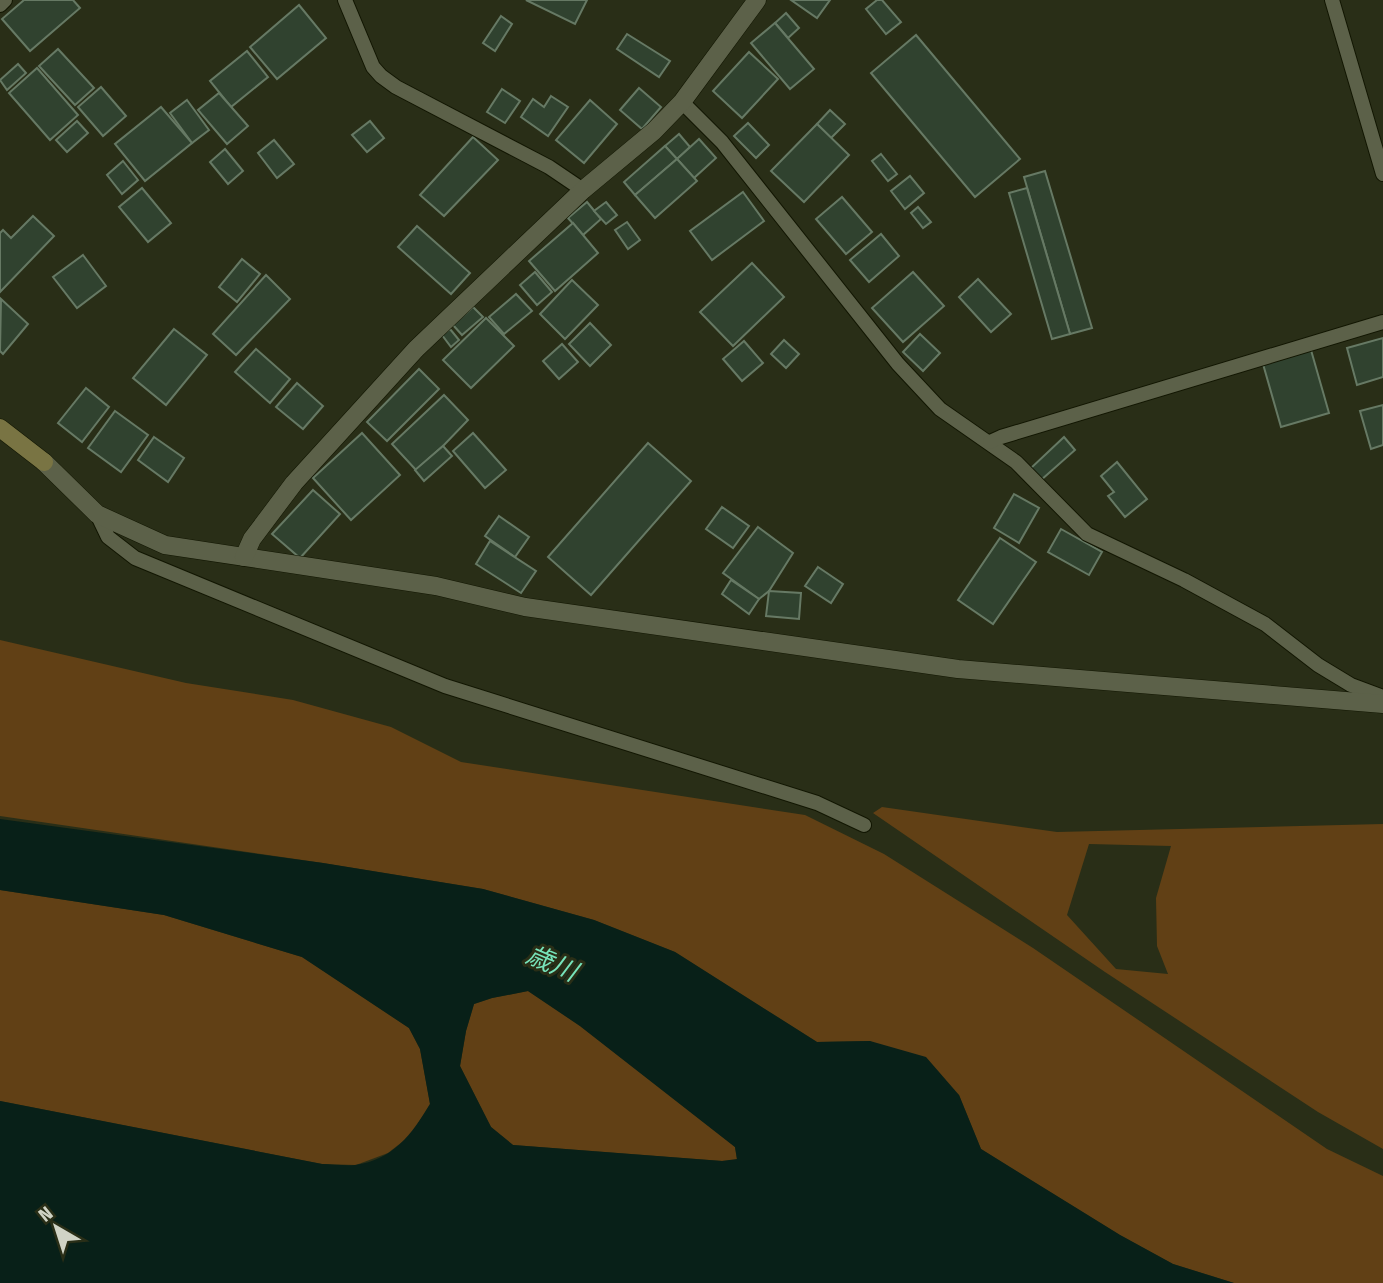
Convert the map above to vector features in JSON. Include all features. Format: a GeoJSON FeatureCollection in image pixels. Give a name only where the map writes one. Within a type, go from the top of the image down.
{"type":"FeatureCollection","features":[{"type":"Feature","properties":{"kind":"street"},"geometry":{"type":"LineString","coordinates":[[244,556],[252,539],[294,483],[416,349],[583,190],[653,131],[682,102],[757,0]]}},
{"type":"Feature","properties":{"kind":"street"},"geometry":{"type":"LineString","coordinates":[[0,428],[44,462],[97,514],[165,545],[436,586],[525,607],[958,669],[1383,704]]}},
{"type":"Feature","properties":{"kind":"lane"},"geometry":{"type":"LineString","coordinates":[[0,5],[5,0]]}},
{"type":"Feature","properties":{"kind":"lane"},"geometry":{"type":"LineString","coordinates":[[345,0],[373,68],[381,76],[396,87],[549,166],[583,190]]}},
{"type":"Feature","properties":{"kind":"lane"},"geometry":{"type":"LineString","coordinates":[[1332,0],[1383,174]]}},
{"type":"Feature","properties":{"kind":"lane"},"geometry":{"type":"LineString","coordinates":[[682,102],[722,142],[898,364],[940,409],[1016,462],[1087,534],[1184,580],[1265,624],[1318,665],[1351,685],[1383,697]]}},
{"type":"Feature","properties":{"kind":"lane"},"geometry":{"type":"LineString","coordinates":[[990,442],[1383,321]]}},
{"type":"Feature","properties":{"kind":"lane"},"geometry":{"type":"LineString","coordinates":[[97,514],[108,537],[135,558],[445,685],[817,803],[864,825]]}},
{"type":"Feature","properties":{"kind":"shaded area"},"geometry":{"type":"Polygon","coordinates":[[[0,640],[186,683],[293,700],[391,727],[461,762],[805,815],[884,854],[1033,948],[1327,1149],[1383,1176],[1383,1283],[1234,1283],[1173,1264],[1120,1235],[981,1149],[959,1095],[870,1041],[817,1042],[675,952],[594,920],[483,889],[0,816],[0,640]]]}},
{"type":"Feature","properties":{"kind":"shaded area"},"geometry":{"type":"Polygon","coordinates":[[[882,807],[1057,832],[1383,824],[1383,1149],[1318,1112],[1105,972],[873,813],[882,807]],[[1089,844],[1067,915],[1116,969],[1168,974],[1157,946],[1156,898],[1171,846],[1089,844]]]}},
{"type":"Feature","properties":{"kind":"shaded area"},"geometry":{"type":"Polygon","coordinates":[[[0,890],[164,915],[302,957],[409,1028],[420,1049],[430,1104],[411,1135],[388,1153],[356,1165],[322,1164],[0,1101],[0,890]]]}},
{"type":"Feature","properties":{"kind":"shaded area"},"geometry":{"type":"Polygon","coordinates":[[[528,991],[580,1026],[735,1147],[737,1160],[513,1145],[491,1127],[460,1066],[474,1004],[528,991]]]}},
{"type":"Feature","properties":{"kind":"water","name":"歳川"},"geometry":{"type":"Polygon","coordinates":[[[0,819],[323,863],[483,889],[594,920],[675,952],[817,1042],[870,1041],[926,1057],[959,1095],[981,1149],[1120,1235],[1173,1264],[1234,1283],[0,1283],[0,1101],[322,1164],[347,1165],[368,1162],[391,1151],[408,1135],[430,1104],[420,1049],[409,1028],[302,957],[164,915],[0,890],[0,819]],[[528,991],[474,1004],[460,1066],[491,1127],[513,1145],[722,1161],[737,1159],[735,1147],[580,1026],[528,991]]]}},
{"type":"Feature","properties":{"kind":"building"},"geometry":{"type":"Polygon","coordinates":[[[24,0],[73,0],[80,8],[30,51],[2,19],[24,0]]]}},
{"type":"Feature","properties":{"kind":"building"},"geometry":{"type":"Polygon","coordinates":[[[526,0],[587,0],[575,24],[526,0]]]}},
{"type":"Feature","properties":{"kind":"building"},"geometry":{"type":"Polygon","coordinates":[[[791,0],[830,0],[817,18],[791,0]]]}},
{"type":"Feature","properties":{"kind":"building"},"geometry":{"type":"Polygon","coordinates":[[[877,0],[882,0],[901,22],[886,34],[866,9],[877,0]]]}},
{"type":"Feature","properties":{"kind":"building"},"geometry":{"type":"Polygon","coordinates":[[[299,5],[326,38],[277,79],[250,47],[299,5]]]}},
{"type":"Feature","properties":{"kind":"building"},"geometry":{"type":"Polygon","coordinates":[[[786,13],[799,28],[788,38],[775,23],[786,13]]]}},
{"type":"Feature","properties":{"kind":"building"},"geometry":{"type":"Polygon","coordinates":[[[501,16],[512,24],[495,51],[483,43],[501,16]]]}},
{"type":"Feature","properties":{"kind":"building"},"geometry":{"type":"Polygon","coordinates":[[[775,23],[814,69],[790,89],[751,43],[775,23]]]}},
{"type":"Feature","properties":{"kind":"building"},"geometry":{"type":"Polygon","coordinates":[[[627,34],[670,61],[659,77],[617,49],[627,34]]]}},
{"type":"Feature","properties":{"kind":"building"},"geometry":{"type":"Polygon","coordinates":[[[916,35],[1020,159],[975,197],[871,73],[916,35]]]}},
{"type":"Feature","properties":{"kind":"building"},"geometry":{"type":"Polygon","coordinates":[[[58,49],[94,88],[75,105],[39,66],[58,49]]]}},
{"type":"Feature","properties":{"kind":"building"},"geometry":{"type":"Polygon","coordinates":[[[247,51],[268,77],[231,107],[210,81],[247,51]]]}},
{"type":"Feature","properties":{"kind":"building"},"geometry":{"type":"Polygon","coordinates":[[[749,52],[778,79],[742,118],[713,91],[749,52]]]}},
{"type":"Feature","properties":{"kind":"building"},"geometry":{"type":"Polygon","coordinates":[[[18,64],[26,73],[7,90],[0,80],[18,64]]]}},
{"type":"Feature","properties":{"kind":"building"},"geometry":{"type":"Polygon","coordinates":[[[37,68],[78,115],[50,140],[9,93],[37,68]]]}},
{"type":"Feature","properties":{"kind":"building"},"geometry":{"type":"Polygon","coordinates":[[[101,87],[126,116],[103,136],[78,107],[101,87]]]}},
{"type":"Feature","properties":{"kind":"building"},"geometry":{"type":"Polygon","coordinates":[[[639,88],[661,107],[642,129],[620,110],[639,88]]]}},
{"type":"Feature","properties":{"kind":"building"},"geometry":{"type":"Polygon","coordinates":[[[502,89],[520,101],[505,123],[487,112],[502,89]]]}},
{"type":"Feature","properties":{"kind":"building"},"geometry":{"type":"Polygon","coordinates":[[[219,93],[248,126],[227,144],[198,110],[219,93]]]}},
{"type":"Feature","properties":{"kind":"building"},"geometry":{"type":"Polygon","coordinates":[[[551,96],[568,107],[548,136],[521,117],[533,99],[544,107],[551,96]]]}},
{"type":"Feature","properties":{"kind":"building"},"geometry":{"type":"Polygon","coordinates":[[[187,100],[209,130],[192,143],[170,113],[187,100]]]}},
{"type":"Feature","properties":{"kind":"building"},"geometry":{"type":"Polygon","coordinates":[[[590,100],[617,124],[584,163],[556,140],[590,100]]]}},
{"type":"Feature","properties":{"kind":"building"},"geometry":{"type":"Polygon","coordinates":[[[161,107],[192,143],[145,181],[115,144],[161,107]]]}},
{"type":"Feature","properties":{"kind":"building"},"geometry":{"type":"Polygon","coordinates":[[[830,110],[845,124],[831,138],[817,124],[830,110]]]}},
{"type":"Feature","properties":{"kind":"building"},"geometry":{"type":"Polygon","coordinates":[[[77,121],[88,133],[67,152],[56,140],[77,121]]]}},
{"type":"Feature","properties":{"kind":"building"},"geometry":{"type":"Polygon","coordinates":[[[370,121],[384,138],[367,152],[352,135],[370,121]]]}},
{"type":"Feature","properties":{"kind":"building"},"geometry":{"type":"Polygon","coordinates":[[[748,123],[769,145],[756,158],[734,136],[748,123]]]}},
{"type":"Feature","properties":{"kind":"building"},"geometry":{"type":"Polygon","coordinates":[[[817,124],[849,155],[804,202],[771,171],[817,124]]]}},
{"type":"Feature","properties":{"kind":"building"},"geometry":{"type":"Polygon","coordinates":[[[679,134],[690,147],[677,159],[665,146],[679,134]]]}},
{"type":"Feature","properties":{"kind":"building"},"geometry":{"type":"Polygon","coordinates":[[[473,137],[498,160],[444,216],[420,195],[473,137]]]}},
{"type":"Feature","properties":{"kind":"building"},"geometry":{"type":"Polygon","coordinates":[[[699,139],[716,158],[694,178],[677,159],[699,139]]]}},
{"type":"Feature","properties":{"kind":"building"},"geometry":{"type":"Polygon","coordinates":[[[274,140],[294,164],[277,178],[258,153],[274,140]]]}},
{"type":"Feature","properties":{"kind":"building"},"geometry":{"type":"Polygon","coordinates":[[[665,146],[677,159],[635,195],[624,182],[665,146]]]}},
{"type":"Feature","properties":{"kind":"building"},"geometry":{"type":"Polygon","coordinates":[[[225,149],[243,171],[228,184],[210,162],[225,149]]]}},
{"type":"Feature","properties":{"kind":"building"},"geometry":{"type":"Polygon","coordinates":[[[881,154],[897,174],[888,181],[872,161],[881,154]]]}},
{"type":"Feature","properties":{"kind":"building"},"geometry":{"type":"Polygon","coordinates":[[[677,159],[697,181],[655,218],[635,195],[677,159]]]}},
{"type":"Feature","properties":{"kind":"building"},"geometry":{"type":"Polygon","coordinates":[[[123,161],[138,180],[122,194],[107,175],[123,161]]]}},
{"type":"Feature","properties":{"kind":"building"},"geometry":{"type":"Polygon","coordinates":[[[1045,171],[1092,328],[1070,334],[1024,177],[1045,171]]]}},
{"type":"Feature","properties":{"kind":"building"},"geometry":{"type":"Polygon","coordinates":[[[910,176],[924,193],[905,209],[891,191],[910,176]]]}},
{"type":"Feature","properties":{"kind":"building"},"geometry":{"type":"Polygon","coordinates":[[[142,188],[171,223],[148,242],[119,207],[142,188]]]}},
{"type":"Feature","properties":{"kind":"building"},"geometry":{"type":"Polygon","coordinates":[[[1027,188],[1070,334],[1052,339],[1009,193],[1027,188]]]}},
{"type":"Feature","properties":{"kind":"building"},"geometry":{"type":"Polygon","coordinates":[[[743,192],[764,221],[712,260],[690,231],[743,192]]]}},
{"type":"Feature","properties":{"kind":"building"},"geometry":{"type":"Polygon","coordinates":[[[842,197],[872,232],[846,254],[816,219],[842,197]]]}},
{"type":"Feature","properties":{"kind":"building"},"geometry":{"type":"Polygon","coordinates":[[[587,202],[601,219],[583,235],[568,218],[587,202]]]}},
{"type":"Feature","properties":{"kind":"building"},"geometry":{"type":"Polygon","coordinates":[[[606,202],[617,215],[606,224],[594,211],[606,202]]]}},
{"type":"Feature","properties":{"kind":"building"},"geometry":{"type":"Polygon","coordinates":[[[918,207],[931,222],[923,228],[911,213],[918,207]]]}},
{"type":"Feature","properties":{"kind":"building"},"geometry":{"type":"Polygon","coordinates":[[[33,216],[54,236],[0,292],[0,233],[3,230],[11,238],[33,216]]]}},
{"type":"Feature","properties":{"kind":"building"},"geometry":{"type":"Polygon","coordinates":[[[627,222],[640,240],[628,249],[615,230],[627,222]]]}},
{"type":"Feature","properties":{"kind":"building"},"geometry":{"type":"Polygon","coordinates":[[[573,223],[598,253],[555,291],[529,261],[573,223]]]}},
{"type":"Feature","properties":{"kind":"building"},"geometry":{"type":"Polygon","coordinates":[[[417,226],[470,273],[451,294],[398,247],[417,226]]]}},
{"type":"Feature","properties":{"kind":"building"},"geometry":{"type":"Polygon","coordinates":[[[881,234],[899,256],[869,282],[850,260],[881,234]]]}},
{"type":"Feature","properties":{"kind":"building"},"geometry":{"type":"Polygon","coordinates":[[[83,255],[106,286],[77,308],[53,277],[83,255]]]}},
{"type":"Feature","properties":{"kind":"building"},"geometry":{"type":"Polygon","coordinates":[[[242,259],[260,274],[237,302],[219,287],[242,259]]]}},
{"type":"Feature","properties":{"kind":"building"},"geometry":{"type":"Polygon","coordinates":[[[752,263],[784,297],[733,346],[700,312],[752,263]]]}},
{"type":"Feature","properties":{"kind":"building"},"geometry":{"type":"Polygon","coordinates":[[[535,272],[552,292],[537,305],[520,285],[535,272]]]}},
{"type":"Feature","properties":{"kind":"building"},"geometry":{"type":"Polygon","coordinates":[[[913,272],[944,306],[903,342],[872,308],[913,272]]]}},
{"type":"Feature","properties":{"kind":"building"},"geometry":{"type":"Polygon","coordinates":[[[266,275],[290,299],[236,355],[213,334],[266,275]]]}},
{"type":"Feature","properties":{"kind":"building"},"geometry":{"type":"Polygon","coordinates":[[[978,279],[1011,314],[991,332],[959,297],[978,279]]]}},
{"type":"Feature","properties":{"kind":"building"},"geometry":{"type":"Polygon","coordinates":[[[572,280],[598,305],[565,339],[540,314],[572,280]]]}},
{"type":"Feature","properties":{"kind":"building"},"geometry":{"type":"Polygon","coordinates":[[[516,294],[532,311],[504,334],[489,317],[516,294]]]}},
{"type":"Feature","properties":{"kind":"building"},"geometry":{"type":"Polygon","coordinates":[[[1,299],[28,324],[3,354],[0,351],[1,299]]]}},
{"type":"Feature","properties":{"kind":"building"},"geometry":{"type":"Polygon","coordinates":[[[473,307],[483,317],[462,335],[453,325],[473,307]]]}},
{"type":"Feature","properties":{"kind":"building"},"geometry":{"type":"Polygon","coordinates":[[[486,318],[514,346],[471,388],[443,360],[486,318]]]}},
{"type":"Feature","properties":{"kind":"building"},"geometry":{"type":"Polygon","coordinates":[[[590,323],[611,345],[590,366],[569,344],[590,323]]]}},
{"type":"Feature","properties":{"kind":"building"},"geometry":{"type":"Polygon","coordinates":[[[174,329],[207,355],[166,405],[133,378],[174,329]]]}},
{"type":"Feature","properties":{"kind":"building"},"geometry":{"type":"Polygon","coordinates":[[[450,329],[459,340],[451,347],[442,335],[450,329]]]}},
{"type":"Feature","properties":{"kind":"building"},"geometry":{"type":"Polygon","coordinates":[[[920,334],[940,353],[923,371],[903,352],[920,334]]]}},
{"type":"Feature","properties":{"kind":"building"},"geometry":{"type":"Polygon","coordinates":[[[1383,338],[1383,377],[1357,385],[1347,348],[1383,338]]]}},
{"type":"Feature","properties":{"kind":"building"},"geometry":{"type":"Polygon","coordinates":[[[784,340],[799,354],[786,368],[771,354],[784,340]]]}},
{"type":"Feature","properties":{"kind":"building"},"geometry":{"type":"Polygon","coordinates":[[[744,341],[763,363],[742,381],[723,359],[744,341]]]}},
{"type":"Feature","properties":{"kind":"building"},"geometry":{"type":"Polygon","coordinates":[[[562,344],[578,362],[559,379],[543,361],[562,344]]]}},
{"type":"Feature","properties":{"kind":"building"},"geometry":{"type":"Polygon","coordinates":[[[256,349],[290,379],[270,403],[235,372],[256,349]]]}},
{"type":"Feature","properties":{"kind":"building"},"geometry":{"type":"Polygon","coordinates":[[[1311,350],[1329,413],[1281,427],[1263,364],[1311,350]]]}},
{"type":"Feature","properties":{"kind":"building"},"geometry":{"type":"Polygon","coordinates":[[[419,369],[439,389],[387,441],[367,422],[419,369]]]}},
{"type":"Feature","properties":{"kind":"building"},"geometry":{"type":"Polygon","coordinates":[[[297,383],[323,406],[303,429],[276,407],[297,383]]]}},
{"type":"Feature","properties":{"kind":"building"},"geometry":{"type":"Polygon","coordinates":[[[86,388],[109,407],[82,442],[58,423],[86,388]]]}},
{"type":"Feature","properties":{"kind":"building"},"geometry":{"type":"Polygon","coordinates":[[[444,395],[468,420],[416,470],[392,444],[444,395]]]}},
{"type":"Feature","properties":{"kind":"building"},"geometry":{"type":"Polygon","coordinates":[[[1383,405],[1383,445],[1371,449],[1360,411],[1383,405]]]}},
{"type":"Feature","properties":{"kind":"building"},"geometry":{"type":"Polygon","coordinates":[[[115,411],[148,435],[121,472],[88,448],[115,411]]]}},
{"type":"Feature","properties":{"kind":"building"},"geometry":{"type":"Polygon","coordinates":[[[362,433],[400,475],[351,520],[313,478],[362,433]]]}},
{"type":"Feature","properties":{"kind":"building"},"geometry":{"type":"Polygon","coordinates":[[[473,433],[506,470],[485,488],[453,451],[473,433]]]}},
{"type":"Feature","properties":{"kind":"building"},"geometry":{"type":"Polygon","coordinates":[[[154,437],[184,458],[168,482],[138,460],[154,437]]]}},
{"type":"Feature","properties":{"kind":"building"},"geometry":{"type":"Polygon","coordinates":[[[1064,437],[1075,450],[1041,480],[1031,468],[1064,437]]]}},
{"type":"Feature","properties":{"kind":"building"},"geometry":{"type":"Polygon","coordinates":[[[648,443],[691,481],[591,595],[548,557],[648,443]]]}},
{"type":"Feature","properties":{"kind":"building"},"geometry":{"type":"Polygon","coordinates":[[[443,446],[452,456],[424,481],[415,470],[443,446]]]}},
{"type":"Feature","properties":{"kind":"building"},"geometry":{"type":"Polygon","coordinates":[[[1117,462],[1147,499],[1125,517],[1108,496],[1114,492],[1101,476],[1117,462]]]}},
{"type":"Feature","properties":{"kind":"building"},"geometry":{"type":"Polygon","coordinates":[[[313,490],[340,514],[300,558],[272,534],[313,490]]]}},
{"type":"Feature","properties":{"kind":"building"},"geometry":{"type":"Polygon","coordinates":[[[1014,494],[1039,508],[1019,543],[994,528],[1014,494]]]}},
{"type":"Feature","properties":{"kind":"building"},"geometry":{"type":"Polygon","coordinates":[[[722,507],[749,526],[733,548],[706,529],[722,507]]]}},
{"type":"Feature","properties":{"kind":"building"},"geometry":{"type":"Polygon","coordinates":[[[499,516],[529,537],[515,557],[485,536],[499,516]]]}},
{"type":"Feature","properties":{"kind":"building"},"geometry":{"type":"Polygon","coordinates":[[[758,527],[793,553],[769,591],[759,599],[723,573],[758,527]]]}},
{"type":"Feature","properties":{"kind":"building"},"geometry":{"type":"Polygon","coordinates":[[[1061,529],[1102,552],[1089,575],[1048,552],[1061,529]]]}},
{"type":"Feature","properties":{"kind":"building"},"geometry":{"type":"Polygon","coordinates":[[[1000,538],[1036,562],[993,624],[958,600],[1000,538]]]}},
{"type":"Feature","properties":{"kind":"building"},"geometry":{"type":"Polygon","coordinates":[[[490,541],[536,571],[521,593],[476,564],[490,541]]]}},
{"type":"Feature","properties":{"kind":"building"},"geometry":{"type":"Polygon","coordinates":[[[818,567],[843,584],[831,603],[805,586],[818,567]]]}},
{"type":"Feature","properties":{"kind":"building"},"geometry":{"type":"Polygon","coordinates":[[[731,580],[759,599],[749,614],[722,594],[731,580]]]}},
{"type":"Feature","properties":{"kind":"building"},"geometry":{"type":"Polygon","coordinates":[[[769,591],[801,593],[799,619],[766,616],[769,591]]]}}]}
